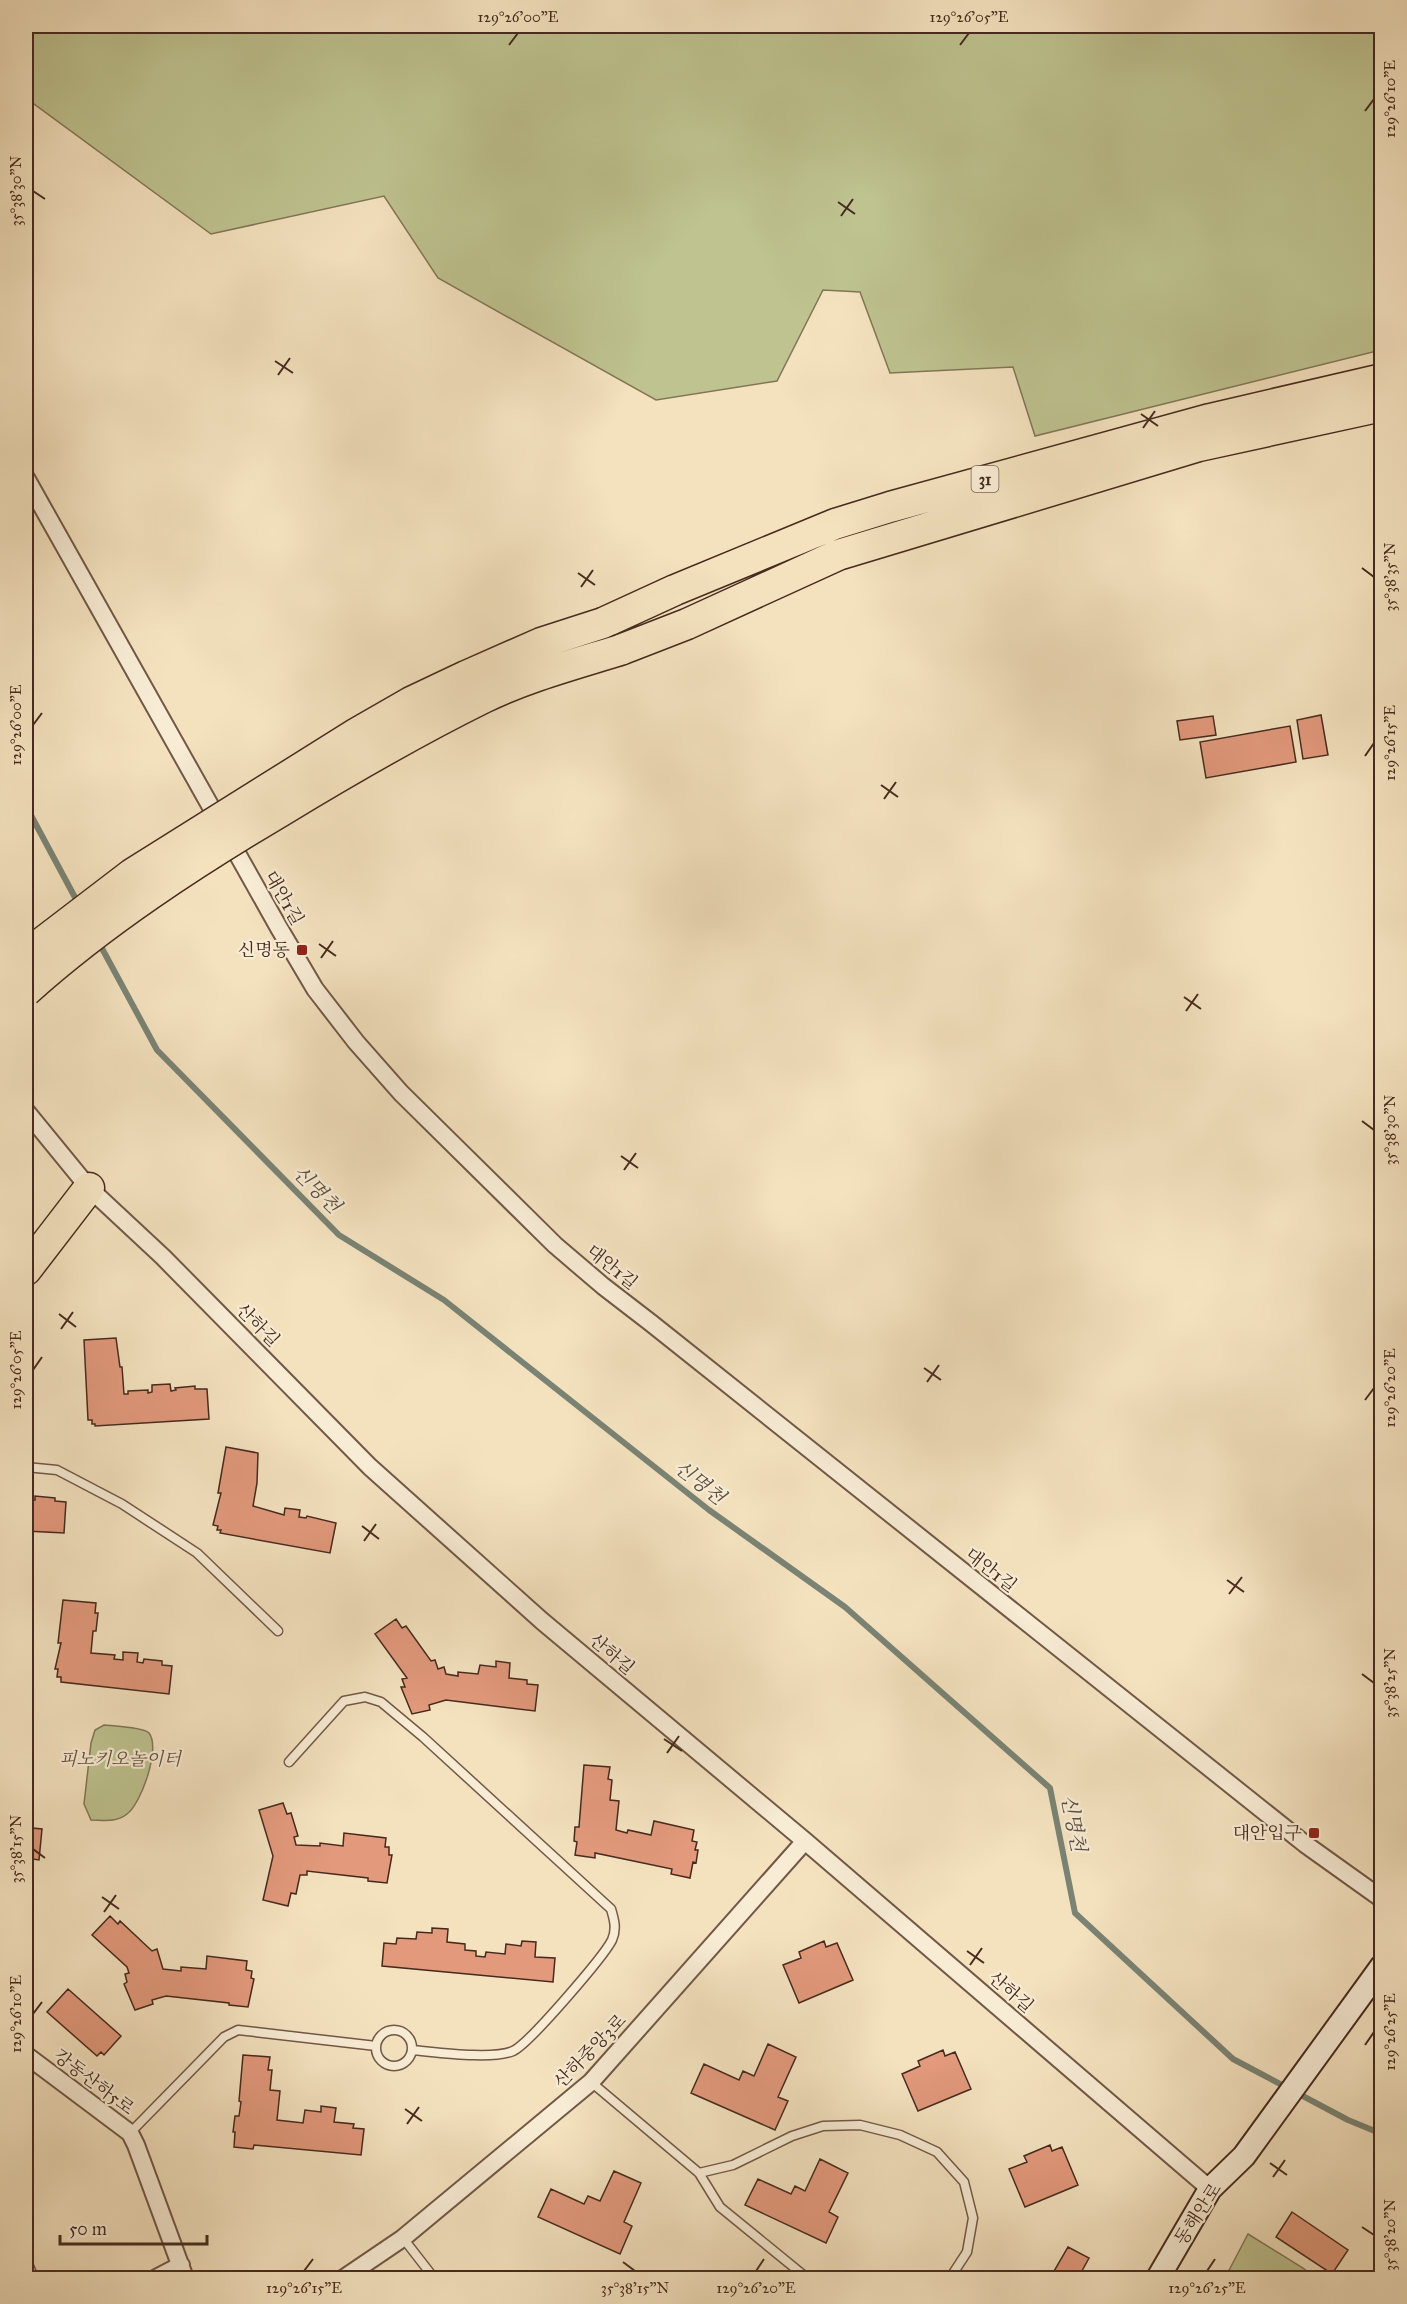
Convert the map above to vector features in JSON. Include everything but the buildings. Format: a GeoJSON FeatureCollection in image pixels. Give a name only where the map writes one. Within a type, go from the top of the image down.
{"type":"FeatureCollection","features":[{"type":"Feature","properties":{"kind":"highway","name":"31"},"geometry":{"type":"LineString","coordinates":[[26,955],[132,874],[357,733],[411,702],[541,643],[603,623],[675,590],[824,529],[890,507],[1210,419],[1382,379]]}},
{"type":"Feature","properties":{"kind":"highway"},"geometry":{"type":"LineString","coordinates":[[26,991],[52,968],[206,856],[375,754],[485,697],[687,624],[838,555],[1198,446],[1382,406]]}},
{"type":"Feature","properties":{"kind":"highway"},"geometry":{"type":"LineString","coordinates":[[26,1270],[89,1188]]}},
{"type":"Feature","properties":{"kind":"main road","name":"동해안로"},"geometry":{"type":"LineString","coordinates":[[1158,2278],[1210,2189],[1244,2156],[1382,1966]]}},
{"type":"Feature","properties":{"kind":"street","name":"대안1길"},"geometry":{"type":"LineString","coordinates":[[26,478],[315,988],[356,1042],[401,1093],[555,1245],[603,1286],[1305,1844],[1382,1899]]}},
{"type":"Feature","properties":{"kind":"street","name":"산하길"},"geometry":{"type":"LineString","coordinates":[[26,1112],[89,1188],[163,1257],[370,1467],[542,1621],[805,1842],[1210,2189]]}},
{"type":"Feature","properties":{"kind":"street","name":"산하중앙3로"},"geometry":{"type":"LineString","coordinates":[[344,2278],[403,2238],[591,2082],[805,1842]]}},
{"type":"Feature","properties":{"kind":"street","name":"강동산하5로"},"geometry":{"type":"LineString","coordinates":[[26,2055],[130,2133],[183,2272]]}},
{"type":"Feature","properties":{"kind":"street"},"geometry":{"type":"LineString","coordinates":[[156,2278],[183,2272]]}},
{"type":"Feature","properties":{"kind":"lane"},"geometry":{"type":"LineString","coordinates":[[26,1467],[57,1470],[131,1510],[197,1553],[278,1631]]}},
{"type":"Feature","properties":{"kind":"lane"},"geometry":{"type":"LineString","coordinates":[[289,1762],[344,1701],[365,1697],[381,1702],[423,1737],[611,1909],[615,1922],[611,1942],[566,1998],[526,2042],[514,2050],[499,2054],[412,2050]]}},
{"type":"Feature","properties":{"kind":"lane"},"geometry":{"type":"LineString","coordinates":[[130,2133],[224,2037],[238,2030],[376,2046]]}},
{"type":"Feature","properties":{"kind":"lane"},"geometry":{"type":"LineString","coordinates":[[396,2030],[406,2034],[412,2044],[412,2050],[407,2060],[397,2066],[392,2066],[378,2057],[376,2046],[385,2032],[396,2030]]}},
{"type":"Feature","properties":{"kind":"lane"},"geometry":{"type":"LineString","coordinates":[[591,2082],[699,2173],[720,2207],[807,2278]]}},
{"type":"Feature","properties":{"kind":"lane"},"geometry":{"type":"LineString","coordinates":[[699,2173],[733,2165],[792,2136],[823,2126],[860,2125],[900,2135],[937,2152],[964,2182],[973,2218],[968,2252],[952,2275],[946,2278]]}},
{"type":"Feature","properties":{"kind":"lane"},"geometry":{"type":"LineString","coordinates":[[403,2238],[434,2278]]}},
{"type":"Feature","properties":{"kind":"lane"},"geometry":{"type":"LineString","coordinates":[[26,2259],[34,2278]]}},
{"type":"Feature","properties":{"kind":"green space"},"geometry":{"type":"Polygon","coordinates":[[[26,26],[1381,26],[1381,350],[1035,436],[1013,367],[890,373],[860,292],[823,290],[777,381],[656,400],[438,278],[384,196],[211,234],[26,98],[26,26]]]}},
{"type":"Feature","properties":{"kind":"green space","name":"피노키오놀이터"},"geometry":{"type":"Polygon","coordinates":[[[104,1725],[146,1731],[152,1740],[153,1751],[143,1788],[127,1814],[114,1820],[91,1820],[84,1804],[91,1743],[95,1730],[104,1725]]]}},
{"type":"Feature","properties":{"kind":"green space"},"geometry":{"type":"Polygon","coordinates":[[[1248,2234],[1303,2268],[1316,2278],[1225,2278],[1248,2234]]]}},
{"type":"Feature","properties":{"kind":"waterway","name":"신명천"},"geometry":{"type":"LineString","coordinates":[[26,806],[78,903]]}},
{"type":"Feature","properties":{"kind":"waterway","name":"신명천"},"geometry":{"type":"LineString","coordinates":[[98,941],[157,1050],[339,1235],[444,1300],[709,1510],[845,1607],[1050,1788],[1075,1913],[1233,2059],[1348,2120],[1382,2134]]}},
{"type":"Feature","properties":{"kind":"place","name":"신명동"},"geometry":{"type":"Point","coordinates":[302,950]}},
{"type":"Feature","properties":{"kind":"place","name":"대안입구"},"geometry":{"type":"Point","coordinates":[1314,1833]}}]}
